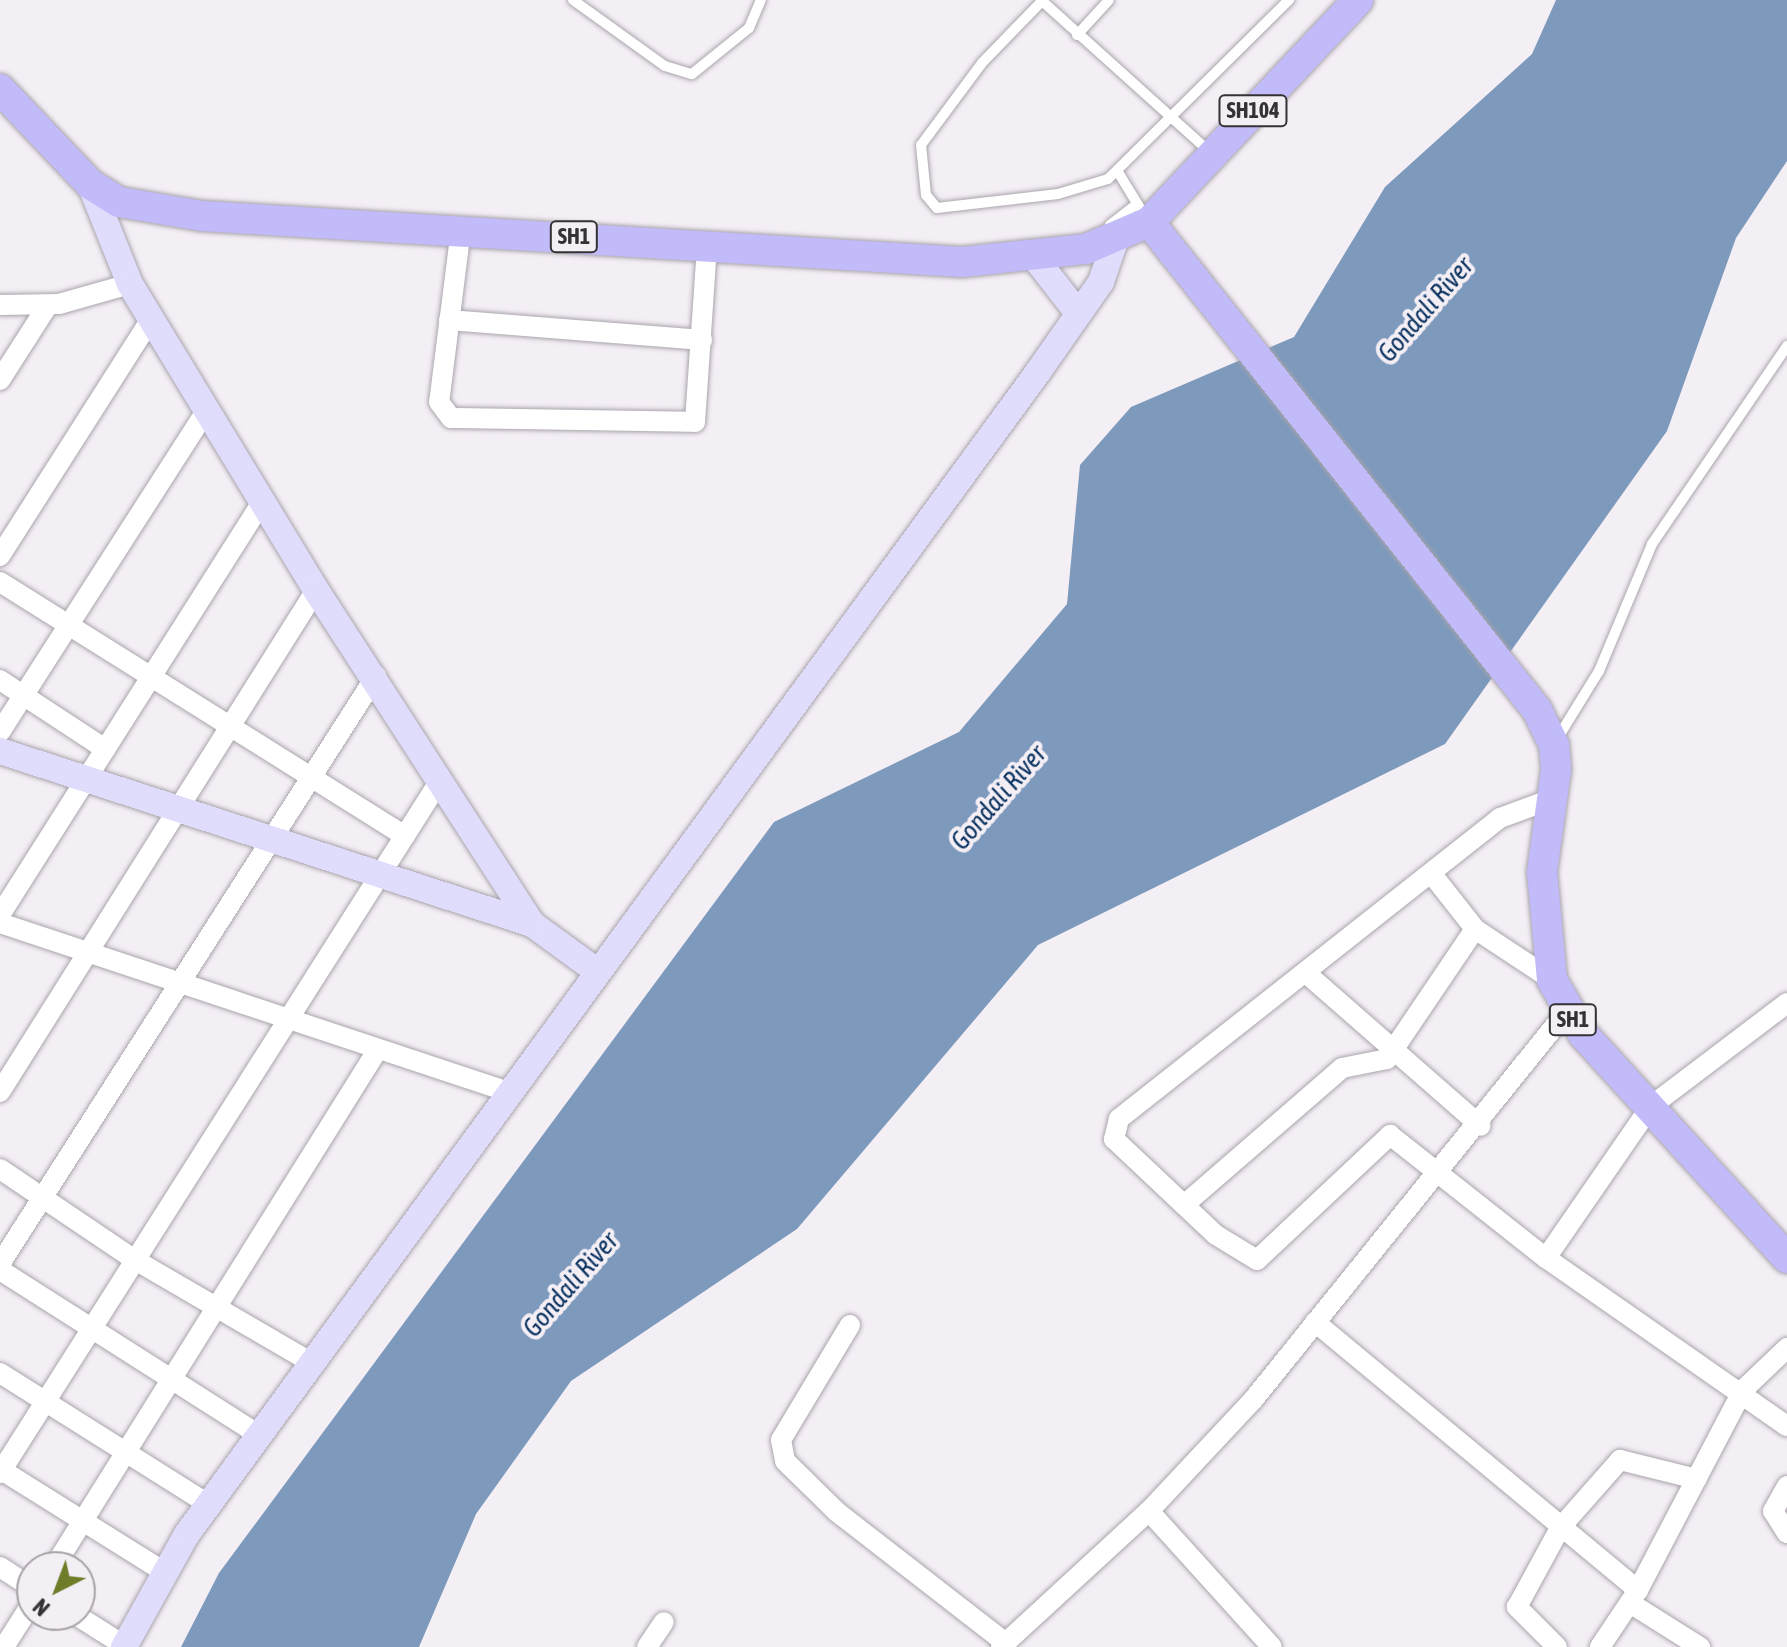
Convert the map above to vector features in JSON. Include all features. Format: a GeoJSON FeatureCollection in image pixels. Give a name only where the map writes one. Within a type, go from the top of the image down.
{"type":"FeatureCollection","features":[{"type":"Feature","properties":{"kind":"main road","name":"SH104"},"geometry":{"type":"LineString","coordinates":[[1143,213],[1212,153],[1358,0]]}},
{"type":"Feature","properties":{"kind":"main road","name":"SH1"},"geometry":{"type":"LineString","coordinates":[[0,89],[90,184],[119,202],[188,214],[707,245],[855,258],[1035,258],[1115,241],[1143,213],[1537,710],[1554,745],[1554,798],[1541,895],[1552,980],[1567,1011],[1787,1258]]}},
{"type":"Feature","properties":{"kind":"main road"},"geometry":{"type":"LineString","coordinates":[[90,184],[130,284],[261,503],[376,676],[532,924]]}},
{"type":"Feature","properties":{"kind":"main road"},"geometry":{"type":"LineString","coordinates":[[124,1646],[164,1572],[208,1504],[595,970],[1101,282],[1115,241]]}},
{"type":"Feature","properties":{"kind":"main road"},"geometry":{"type":"LineString","coordinates":[[1035,258],[1078,313]]}},
{"type":"Feature","properties":{"kind":"main road"},"geometry":{"type":"LineString","coordinates":[[0,751],[180,806],[532,924],[595,970]]}},
{"type":"Feature","properties":{"kind":"street"},"geometry":{"type":"LineString","coordinates":[[461,229],[439,402],[451,418],[690,425],[698,416],[707,245]]}},
{"type":"Feature","properties":{"kind":"street"},"geometry":{"type":"LineString","coordinates":[[0,305],[48,305],[130,284]]}},
{"type":"Feature","properties":{"kind":"street"},"geometry":{"type":"LineString","coordinates":[[0,380],[48,305]]}},
{"type":"Feature","properties":{"kind":"street"},"geometry":{"type":"LineString","coordinates":[[0,556],[151,319]]}},
{"type":"Feature","properties":{"kind":"street"},"geometry":{"type":"LineString","coordinates":[[449,320],[702,340]]}},
{"type":"Feature","properties":{"kind":"street"},"geometry":{"type":"LineString","coordinates":[[0,732],[206,411]]}},
{"type":"Feature","properties":{"kind":"street"},"geometry":{"type":"LineString","coordinates":[[0,915],[261,503]]}},
{"type":"Feature","properties":{"kind":"street"},"geometry":{"type":"LineString","coordinates":[[0,582],[405,836]]}},
{"type":"Feature","properties":{"kind":"street"},"geometry":{"type":"LineString","coordinates":[[0,1092],[90,955],[316,590]]}},
{"type":"Feature","properties":{"kind":"street"},"geometry":{"type":"LineString","coordinates":[[259,1435],[0,1267],[376,676]]}},
{"type":"Feature","properties":{"kind":"street"},"geometry":{"type":"LineString","coordinates":[[0,680],[105,749]]}},
{"type":"Feature","properties":{"kind":"street"},"geometry":{"type":"LineString","coordinates":[[164,1572],[1,1471],[441,779]]}},
{"type":"Feature","properties":{"kind":"street"},"geometry":{"type":"LineString","coordinates":[[1554,798],[1514,809],[1113,1129],[1121,1149],[1184,1205],[1257,1260],[1382,1138],[1400,1140],[1546,1258],[1743,1390],[1787,1426]]}},
{"type":"Feature","properties":{"kind":"street"},"geometry":{"type":"LineString","coordinates":[[1431,873],[1475,929],[1552,980]]}},
{"type":"Feature","properties":{"kind":"street"},"geometry":{"type":"LineString","coordinates":[[0,923],[179,986],[291,1015],[378,1049],[509,1092]]}},
{"type":"Feature","properties":{"kind":"street"},"geometry":{"type":"LineString","coordinates":[[1184,1205],[1342,1068],[1380,1063],[1394,1051],[1475,929]]}},
{"type":"Feature","properties":{"kind":"street"},"geometry":{"type":"LineString","coordinates":[[1306,973],[1481,1126]]}},
{"type":"Feature","properties":{"kind":"street"},"geometry":{"type":"LineString","coordinates":[[1546,1258],[1650,1107],[1787,1003]]}},
{"type":"Feature","properties":{"kind":"street"},"geometry":{"type":"LineString","coordinates":[[850,1325],[780,1450],[837,1512],[1004,1645],[1149,1511],[1481,1126],[1567,1011]]}},
{"type":"Feature","properties":{"kind":"street"},"geometry":{"type":"LineString","coordinates":[[64,1551],[378,1049]]}},
{"type":"Feature","properties":{"kind":"street"},"geometry":{"type":"LineString","coordinates":[[0,1169],[44,1195],[135,1260],[312,1363]]}},
{"type":"Feature","properties":{"kind":"street"},"geometry":{"type":"LineString","coordinates":[[1315,1322],[1560,1528],[1634,1597],[1700,1647]]}},
{"type":"Feature","properties":{"kind":"street"},"geometry":{"type":"LineString","coordinates":[[1600,1647],[1634,1597],[1743,1390],[1787,1348]]}},
{"type":"Feature","properties":{"kind":"street"},"geometry":{"type":"LineString","coordinates":[[0,1373],[208,1504]]}},
{"type":"Feature","properties":{"kind":"street"},"geometry":{"type":"LineString","coordinates":[[1557,1647],[1517,1607],[1560,1528],[1620,1460],[1697,1479]]}},
{"type":"Feature","properties":{"kind":"street"},"geometry":{"type":"LineString","coordinates":[[1787,1486],[1773,1511],[1787,1533]]}},
{"type":"Feature","properties":{"kind":"street"},"geometry":{"type":"LineString","coordinates":[[1149,1511],[1272,1647]]}},
{"type":"Feature","properties":{"kind":"street"},"geometry":{"type":"LineString","coordinates":[[647,1647],[664,1622]]}},
{"type":"Feature","properties":{"kind":"street"},"geometry":{"type":"LineString","coordinates":[[4,1647],[16,1628]]}},
{"type":"Feature","properties":{"kind":"street"},"geometry":{"type":"LineString","coordinates":[[96,1628],[124,1646]]}},
{"type":"Feature","properties":{"kind":"lane"},"geometry":{"type":"LineString","coordinates":[[573,0],[665,66],[692,74],[749,28],[761,0]]}},
{"type":"Feature","properties":{"kind":"lane"},"geometry":{"type":"LineString","coordinates":[[1212,153],[1172,118],[1077,35],[1042,0],[926,135],[919,153],[926,195],[937,208],[1058,194],[1118,172],[1172,118],[1289,0]]}},
{"type":"Feature","properties":{"kind":"lane"},"geometry":{"type":"LineString","coordinates":[[1077,35],[1109,0]]}},
{"type":"Feature","properties":{"kind":"lane"},"geometry":{"type":"LineString","coordinates":[[1068,253],[1143,213],[1118,172]]}},
{"type":"Feature","properties":{"kind":"lane"},"geometry":{"type":"LineString","coordinates":[[1554,745],[1599,671],[1652,544],[1786,352]]}},
{"type":"Feature","properties":{"kind":"water","name":"Gondali River"},"geometry":{"type":"Polygon","coordinates":[[[1556,0],[1787,0],[1787,161],[1736,238],[1667,431],[1445,744],[1038,945],[797,1229],[571,1381],[476,1514],[419,1647],[181,1647],[219,1573],[774,822],[959,732],[1067,604],[1080,465],[1131,407],[1294,337],[1385,187],[1532,54],[1556,0]]]}}]}
